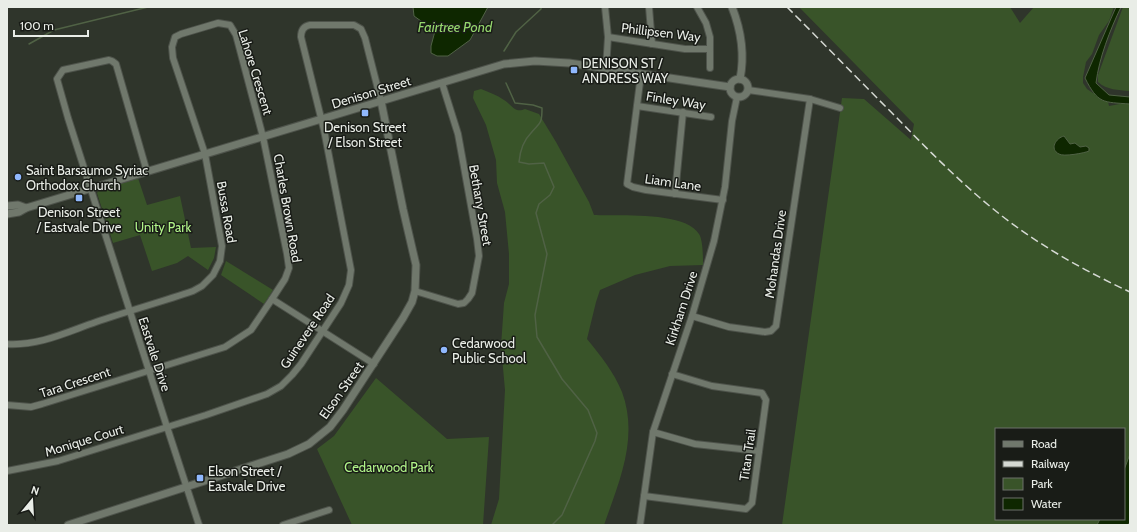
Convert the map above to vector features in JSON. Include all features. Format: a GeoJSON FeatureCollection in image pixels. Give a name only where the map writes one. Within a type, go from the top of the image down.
{"type":"FeatureCollection","features":[{"type":"Feature","properties":{"kind":"street"},"geometry":{"type":"LineString","coordinates":[[605,7],[608,37],[606,68]]}},
{"type":"Feature","properties":{"kind":"street"},"geometry":{"type":"LineString","coordinates":[[649,7],[652,44]]}},
{"type":"Feature","properties":{"kind":"street"},"geometry":{"type":"LineString","coordinates":[[697,7],[706,23],[710,37],[710,68]]}},
{"type":"Feature","properties":{"kind":"street"},"geometry":{"type":"LineString","coordinates":[[732,7],[739,31],[743,55],[740,79]]}},
{"type":"Feature","properties":{"kind":"street","name":"Lahore Crescent"},"geometry":{"type":"LineString","coordinates":[[205,154],[173,58],[172,47],[175,37],[218,23],[230,25],[236,35],[263,137]]}},
{"type":"Feature","properties":{"kind":"street","name":"Guinevere Road"},"geometry":{"type":"LineString","coordinates":[[167,428],[267,394],[281,386],[292,376],[341,304],[349,285],[350,270],[321,119],[300,37],[301,32],[307,26],[354,25],[361,29],[365,38],[381,101]]}},
{"type":"Feature","properties":{"kind":"street","name":"Phillipsen Way"},"geometry":{"type":"LineString","coordinates":[[608,37],[685,49],[710,49]]}},
{"type":"Feature","properties":{"kind":"street","name":"Eastvale Drive"},"geometry":{"type":"LineString","coordinates":[[147,172],[116,64],[109,60],[63,70],[57,79],[58,84],[148,370],[199,525]]}},
{"type":"Feature","properties":{"kind":"street","name":"Denison Street"},"geometry":{"type":"LineString","coordinates":[[7,214],[19,212],[26,208],[91,188],[504,64],[551,61],[730,87]]}},
{"type":"Feature","properties":{"kind":"street"},"geometry":{"type":"LineString","coordinates":[[638,106],[640,74]]}},
{"type":"Feature","properties":{"kind":"street"},"geometry":{"type":"LineString","coordinates":[[740,79],[747,84],[748,90],[743,96],[737,97],[732,94],[730,87],[735,80],[740,79]]}},
{"type":"Feature","properties":{"kind":"street","name":"Bethany Street"},"geometry":{"type":"LineString","coordinates":[[415,291],[458,304],[464,303],[472,293],[479,256],[458,134],[442,83]]}},
{"type":"Feature","properties":{"kind":"street"},"geometry":{"type":"LineString","coordinates":[[748,90],[810,99],[840,108]]}},
{"type":"Feature","properties":{"kind":"street","name":"Kirkham Drive"},"geometry":{"type":"LineString","coordinates":[[640,525],[653,432],[692,316],[714,241],[723,200],[732,121],[737,97]]}},
{"type":"Feature","properties":{"kind":"street","name":"Mohandas Drive"},"geometry":{"type":"LineString","coordinates":[[692,316],[728,327],[765,332],[771,331],[776,326],[810,99]]}},
{"type":"Feature","properties":{"kind":"street","name":"Elson Street"},"geometry":{"type":"LineString","coordinates":[[68,525],[288,454],[309,444],[325,431],[338,417],[403,318],[412,302],[415,291],[416,265],[381,101]]}},
{"type":"Feature","properties":{"kind":"street","name":"Finley Way"},"geometry":{"type":"LineString","coordinates":[[638,106],[711,117]]}},
{"type":"Feature","properties":{"kind":"street","name":"Liam Lane"},"geometry":{"type":"LineString","coordinates":[[638,106],[627,184],[646,190],[723,200]]}},
{"type":"Feature","properties":{"kind":"street"},"geometry":{"type":"LineString","coordinates":[[675,194],[683,112]]}},
{"type":"Feature","properties":{"kind":"street","name":"Charles Brown Road"},"geometry":{"type":"LineString","coordinates":[[148,370],[225,347],[251,330],[285,279],[289,268],[284,232],[263,137]]}},
{"type":"Feature","properties":{"kind":"street","name":"Bussa Road"},"geometry":{"type":"LineString","coordinates":[[130,311],[198,289],[210,279],[218,266],[222,251],[222,241],[205,154]]}},
{"type":"Feature","properties":{"kind":"street","name":"Denison Street"},"geometry":{"type":"LineString","coordinates":[[7,206],[18,205],[26,208]]}},
{"type":"Feature","properties":{"kind":"street"},"geometry":{"type":"LineString","coordinates":[[272,299],[374,364]]}},
{"type":"Feature","properties":{"kind":"street"},"geometry":{"type":"LineString","coordinates":[[7,344],[26,344],[52,338],[130,311]]}},
{"type":"Feature","properties":{"kind":"street","name":"Tara Crescent"},"geometry":{"type":"LineString","coordinates":[[7,405],[31,407],[148,370]]}},
{"type":"Feature","properties":{"kind":"street","name":"Titan Trail"},"geometry":{"type":"LineString","coordinates":[[644,496],[746,509],[752,503],[766,400],[762,393],[712,386],[672,374]]}},
{"type":"Feature","properties":{"kind":"street","name":"Monique Court"},"geometry":{"type":"LineString","coordinates":[[7,471],[58,461],[167,428]]}},
{"type":"Feature","properties":{"kind":"street"},"geometry":{"type":"LineString","coordinates":[[653,432],[695,444],[759,451]]}},
{"type":"Feature","properties":{"kind":"street"},"geometry":{"type":"LineString","coordinates":[[283,525],[328,510]]}},
{"type":"Feature","properties":{"kind":"green space"},"geometry":{"type":"Polygon","coordinates":[[[799,7],[1010,7],[1020,23],[1034,7],[1114,7],[1109,21],[1099,35],[1092,54],[1086,62],[1083,83],[1087,89],[1093,93],[1107,97],[1109,106],[1130,102],[1130,525],[782,525],[842,98],[864,99],[911,140],[914,124],[799,7]]]}},
{"type":"Feature","properties":{"kind":"green space"},"geometry":{"type":"Polygon","coordinates":[[[1123,7],[1130,7],[1130,91],[1109,88],[1098,82],[1098,75],[1123,7]]]}},
{"type":"Feature","properties":{"kind":"green space"},"geometry":{"type":"Polygon","coordinates":[[[481,89],[501,98],[513,108],[518,110],[525,109],[539,114],[589,202],[594,215],[651,216],[680,221],[692,227],[699,234],[701,240],[703,265],[670,266],[635,275],[600,290],[587,339],[606,364],[619,385],[627,409],[628,426],[628,443],[625,460],[616,493],[604,525],[491,525],[499,499],[505,390],[501,346],[504,303],[509,284],[509,254],[505,212],[497,183],[496,160],[486,125],[473,98],[474,91],[481,89]]]}},
{"type":"Feature","properties":{"kind":"green space","name":"Unity Park"},"geometry":{"type":"Polygon","coordinates":[[[138,178],[147,205],[180,196],[191,248],[216,247],[214,258],[208,270],[188,256],[177,263],[152,271],[140,235],[113,243],[97,193],[100,189],[138,178]]]}},
{"type":"Feature","properties":{"kind":"green space"},"geometry":{"type":"Polygon","coordinates":[[[226,261],[273,290],[264,304],[221,275],[226,261]]]}},
{"type":"Feature","properties":{"kind":"green space","name":"Cedarwood Park"},"geometry":{"type":"Polygon","coordinates":[[[376,378],[447,439],[489,437],[483,525],[352,525],[317,449],[334,436],[376,378]]]}},
{"type":"Feature","properties":{"kind":"water","name":"Fairtree Pond"},"geometry":{"type":"Polygon","coordinates":[[[413,7],[488,7],[470,40],[448,56],[437,56],[431,53],[431,46],[435,31],[414,16],[413,7]]]}},
{"type":"Feature","properties":{"kind":"water"},"geometry":{"type":"Polygon","coordinates":[[[1116,7],[1121,7],[1106,44],[1097,74],[1096,83],[1109,95],[1130,97],[1130,104],[1113,103],[1102,100],[1094,93],[1085,78],[1116,7]]]}},
{"type":"Feature","properties":{"kind":"water"},"geometry":{"type":"Polygon","coordinates":[[[1064,136],[1070,144],[1075,143],[1080,147],[1086,146],[1089,148],[1089,151],[1069,155],[1059,154],[1056,152],[1054,147],[1056,141],[1064,136]]]}},
{"type":"Feature","properties":{"kind":"water"},"geometry":{"type":"Polygon","coordinates":[[[1130,454],[1130,522],[1128,525],[1097,525],[1100,520],[1125,520],[1125,467],[1130,454]]]}},
{"type":"Feature","properties":{"kind":"waterway"},"geometry":{"type":"LineString","coordinates":[[29,44],[54,30],[148,7]]}},
{"type":"Feature","properties":{"kind":"waterway"},"geometry":{"type":"LineString","coordinates":[[504,51],[516,32],[541,9],[541,7]]}},
{"type":"Feature","properties":{"kind":"waterway"},"geometry":{"type":"LineString","coordinates":[[506,83],[515,103],[533,105],[542,108],[542,118],[524,142],[519,162],[529,164],[544,163],[554,187],[550,195],[539,204],[536,213],[547,254],[535,315],[537,337],[562,379],[588,410],[597,433],[595,441],[562,515],[552,525]]}},
{"type":"Feature","properties":{"kind":"railway"},"geometry":{"type":"LineString","coordinates":[[787,7],[936,157],[988,205],[1048,248],[1080,267],[1130,292]]}},
{"type":"Feature","properties":{"kind":"place","name":"DENISON ST / ANDRESS WAY"},"geometry":{"type":"Point","coordinates":[574,70]}},
{"type":"Feature","properties":{"kind":"place","name":"Denison Street / Elson Street"},"geometry":{"type":"Point","coordinates":[365,113]}},
{"type":"Feature","properties":{"kind":"place","name":"Saint Barsaumo Syriac Orthodox Church"},"geometry":{"type":"Point","coordinates":[18,177]}},
{"type":"Feature","properties":{"kind":"place","name":"Denison Street / Eastvale Drive"},"geometry":{"type":"Point","coordinates":[79,198]}},
{"type":"Feature","properties":{"kind":"place","name":"Cedarwood Public School"},"geometry":{"type":"Point","coordinates":[444,350]}},
{"type":"Feature","properties":{"kind":"place","name":"Elson Street / Eastvale Drive"},"geometry":{"type":"Point","coordinates":[200,478]}}]}
